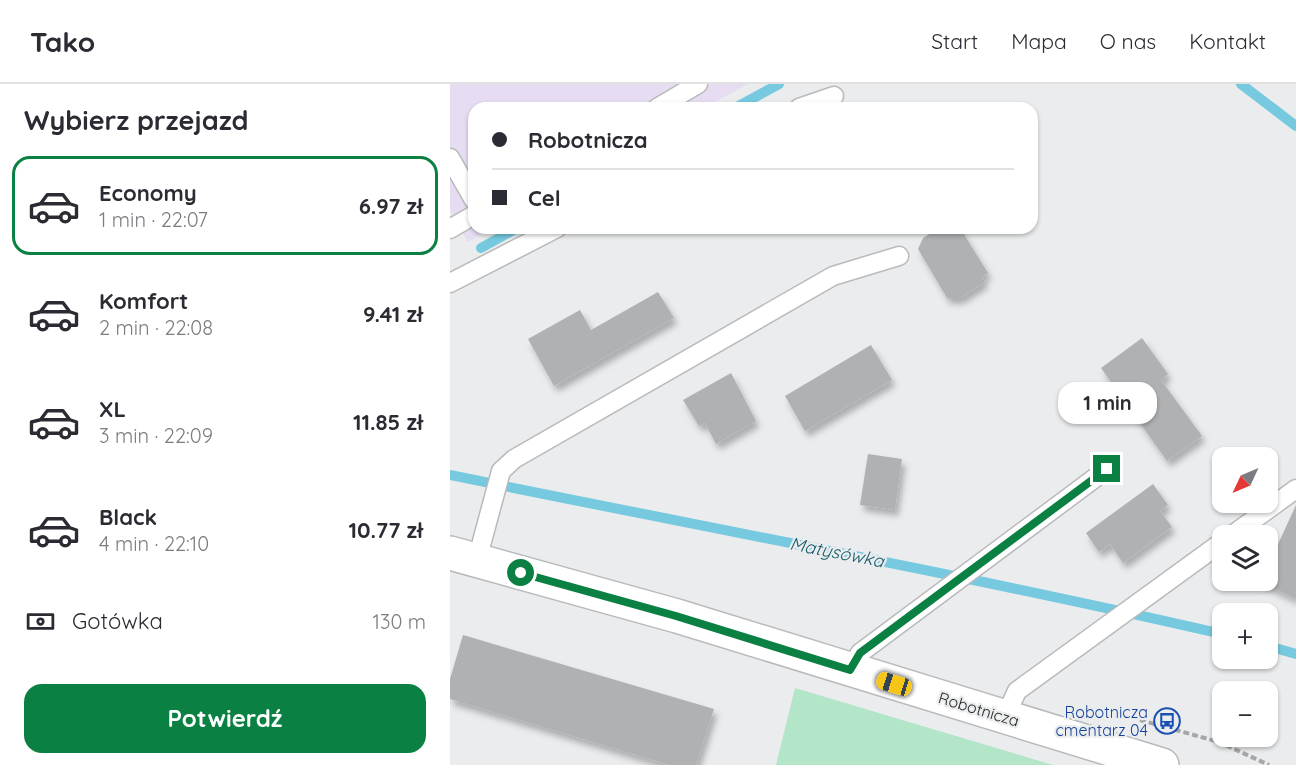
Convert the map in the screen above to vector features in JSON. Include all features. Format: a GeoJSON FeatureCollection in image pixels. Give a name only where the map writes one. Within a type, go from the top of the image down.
{"type":"FeatureCollection","features":[{"type":"Feature","properties":{"kind":"street","name":"Robotnicza"},"geometry":{"type":"LineString","coordinates":[[463,557],[676,616],[1162,765]]}},
{"type":"Feature","properties":{"kind":"lane"},"geometry":{"type":"LineString","coordinates":[[667,102],[698,84]]}},
{"type":"Feature","properties":{"kind":"lane"},"geometry":{"type":"LineString","coordinates":[[817,102],[834,96]]}},
{"type":"Feature","properties":{"kind":"lane"},"geometry":{"type":"LineString","coordinates":[[450,158],[468,190]]}},
{"type":"Feature","properties":{"kind":"lane"},"geometry":{"type":"LineString","coordinates":[[450,229],[468,218]]}},
{"type":"Feature","properties":{"kind":"lane"},"geometry":{"type":"LineString","coordinates":[[450,283],[545,234]]}},
{"type":"Feature","properties":{"kind":"lane"},"geometry":{"type":"LineString","coordinates":[[463,557],[494,494],[501,471],[514,459],[833,276],[899,256]]}},
{"type":"Feature","properties":{"kind":"lane"},"geometry":{"type":"LineString","coordinates":[[850,670],[860,653],[1107,469]]}},
{"type":"Feature","properties":{"kind":"lane"},"geometry":{"type":"LineString","coordinates":[[1246,525],[1296,489]]}},
{"type":"Feature","properties":{"kind":"lane"},"geometry":{"type":"LineString","coordinates":[[1005,717],[1017,691],[1212,549]]}},
{"type":"Feature","properties":{"kind":"path"},"geometry":{"type":"LineString","coordinates":[[1231,747],[1269,765]]}},
{"type":"Feature","properties":{"kind":"shaded area"},"geometry":{"type":"Polygon","coordinates":[[[450,84],[748,84],[715,102],[468,102],[468,234],[482,234],[468,242],[450,210],[450,84]]]}},
{"type":"Feature","properties":{"kind":"green space"},"geometry":{"type":"Polygon","coordinates":[[[795,688],[1053,765],[776,765],[795,688]]]}},
{"type":"Feature","properties":{"kind":"building"},"geometry":{"type":"Polygon","coordinates":[[[929,234],[964,234],[988,273],[982,277],[985,282],[960,298],[947,298],[918,249],[923,238],[929,234]]]}},
{"type":"Feature","properties":{"kind":"building"},"geometry":{"type":"Polygon","coordinates":[[[658,292],[674,318],[554,386],[528,339],[580,310],[591,330],[658,292]]]}},
{"type":"Feature","properties":{"kind":"building"},"geometry":{"type":"Polygon","coordinates":[[[1142,338],[1168,374],[1161,380],[1202,436],[1167,461],[1101,368],[1142,338]]]}},
{"type":"Feature","properties":{"kind":"building"},"geometry":{"type":"Polygon","coordinates":[[[871,345],[892,380],[805,431],[785,396],[871,345]]]}},
{"type":"Feature","properties":{"kind":"building"},"geometry":{"type":"Polygon","coordinates":[[[731,373],[756,421],[716,444],[705,423],[699,426],[683,400],[731,373]]]}},
{"type":"Feature","properties":{"kind":"building"},"geometry":{"type":"Polygon","coordinates":[[[868,454],[902,459],[895,510],[860,505],[868,454]]]}},
{"type":"Feature","properties":{"kind":"building"},"geometry":{"type":"Polygon","coordinates":[[[1153,484],[1168,505],[1160,511],[1172,527],[1123,563],[1110,544],[1099,552],[1086,533],[1153,484]]]}},
{"type":"Feature","properties":{"kind":"building"},"geometry":{"type":"Polygon","coordinates":[[[1296,505],[1296,599],[1278,590],[1278,544],[1296,505]]]}},
{"type":"Feature","properties":{"kind":"building"},"geometry":{"type":"Polygon","coordinates":[[[463,635],[714,709],[696,765],[669,765],[450,699],[450,679],[463,635]]]}},
{"type":"Feature","properties":{"kind":"waterway"},"geometry":{"type":"LineString","coordinates":[[746,102],[779,84]]}},
{"type":"Feature","properties":{"kind":"waterway"},"geometry":{"type":"LineString","coordinates":[[1241,84],[1296,126]]}},
{"type":"Feature","properties":{"kind":"waterway"},"geometry":{"type":"LineString","coordinates":[[481,248],[506,234]]}},
{"type":"Feature","properties":{"kind":"waterway","name":"Matysówka"},"geometry":{"type":"LineString","coordinates":[[450,475],[933,572],[1212,632]]}},
{"type":"Feature","properties":{"kind":"waterway","name":"Matysówka"},"geometry":{"type":"LineString","coordinates":[[1278,649],[1296,654]]}},
{"type":"Feature","properties":{"kind":"place","name":"Robotnicza cmentarz 04"},"geometry":{"type":"Point","coordinates":[1167,721]}},
{"type":"Feature","properties":{"kind":"route"},"geometry":{"type":"LineString","coordinates":[[521,573],[676,616],[850,670],[860,653],[1107,469]]}}]}
